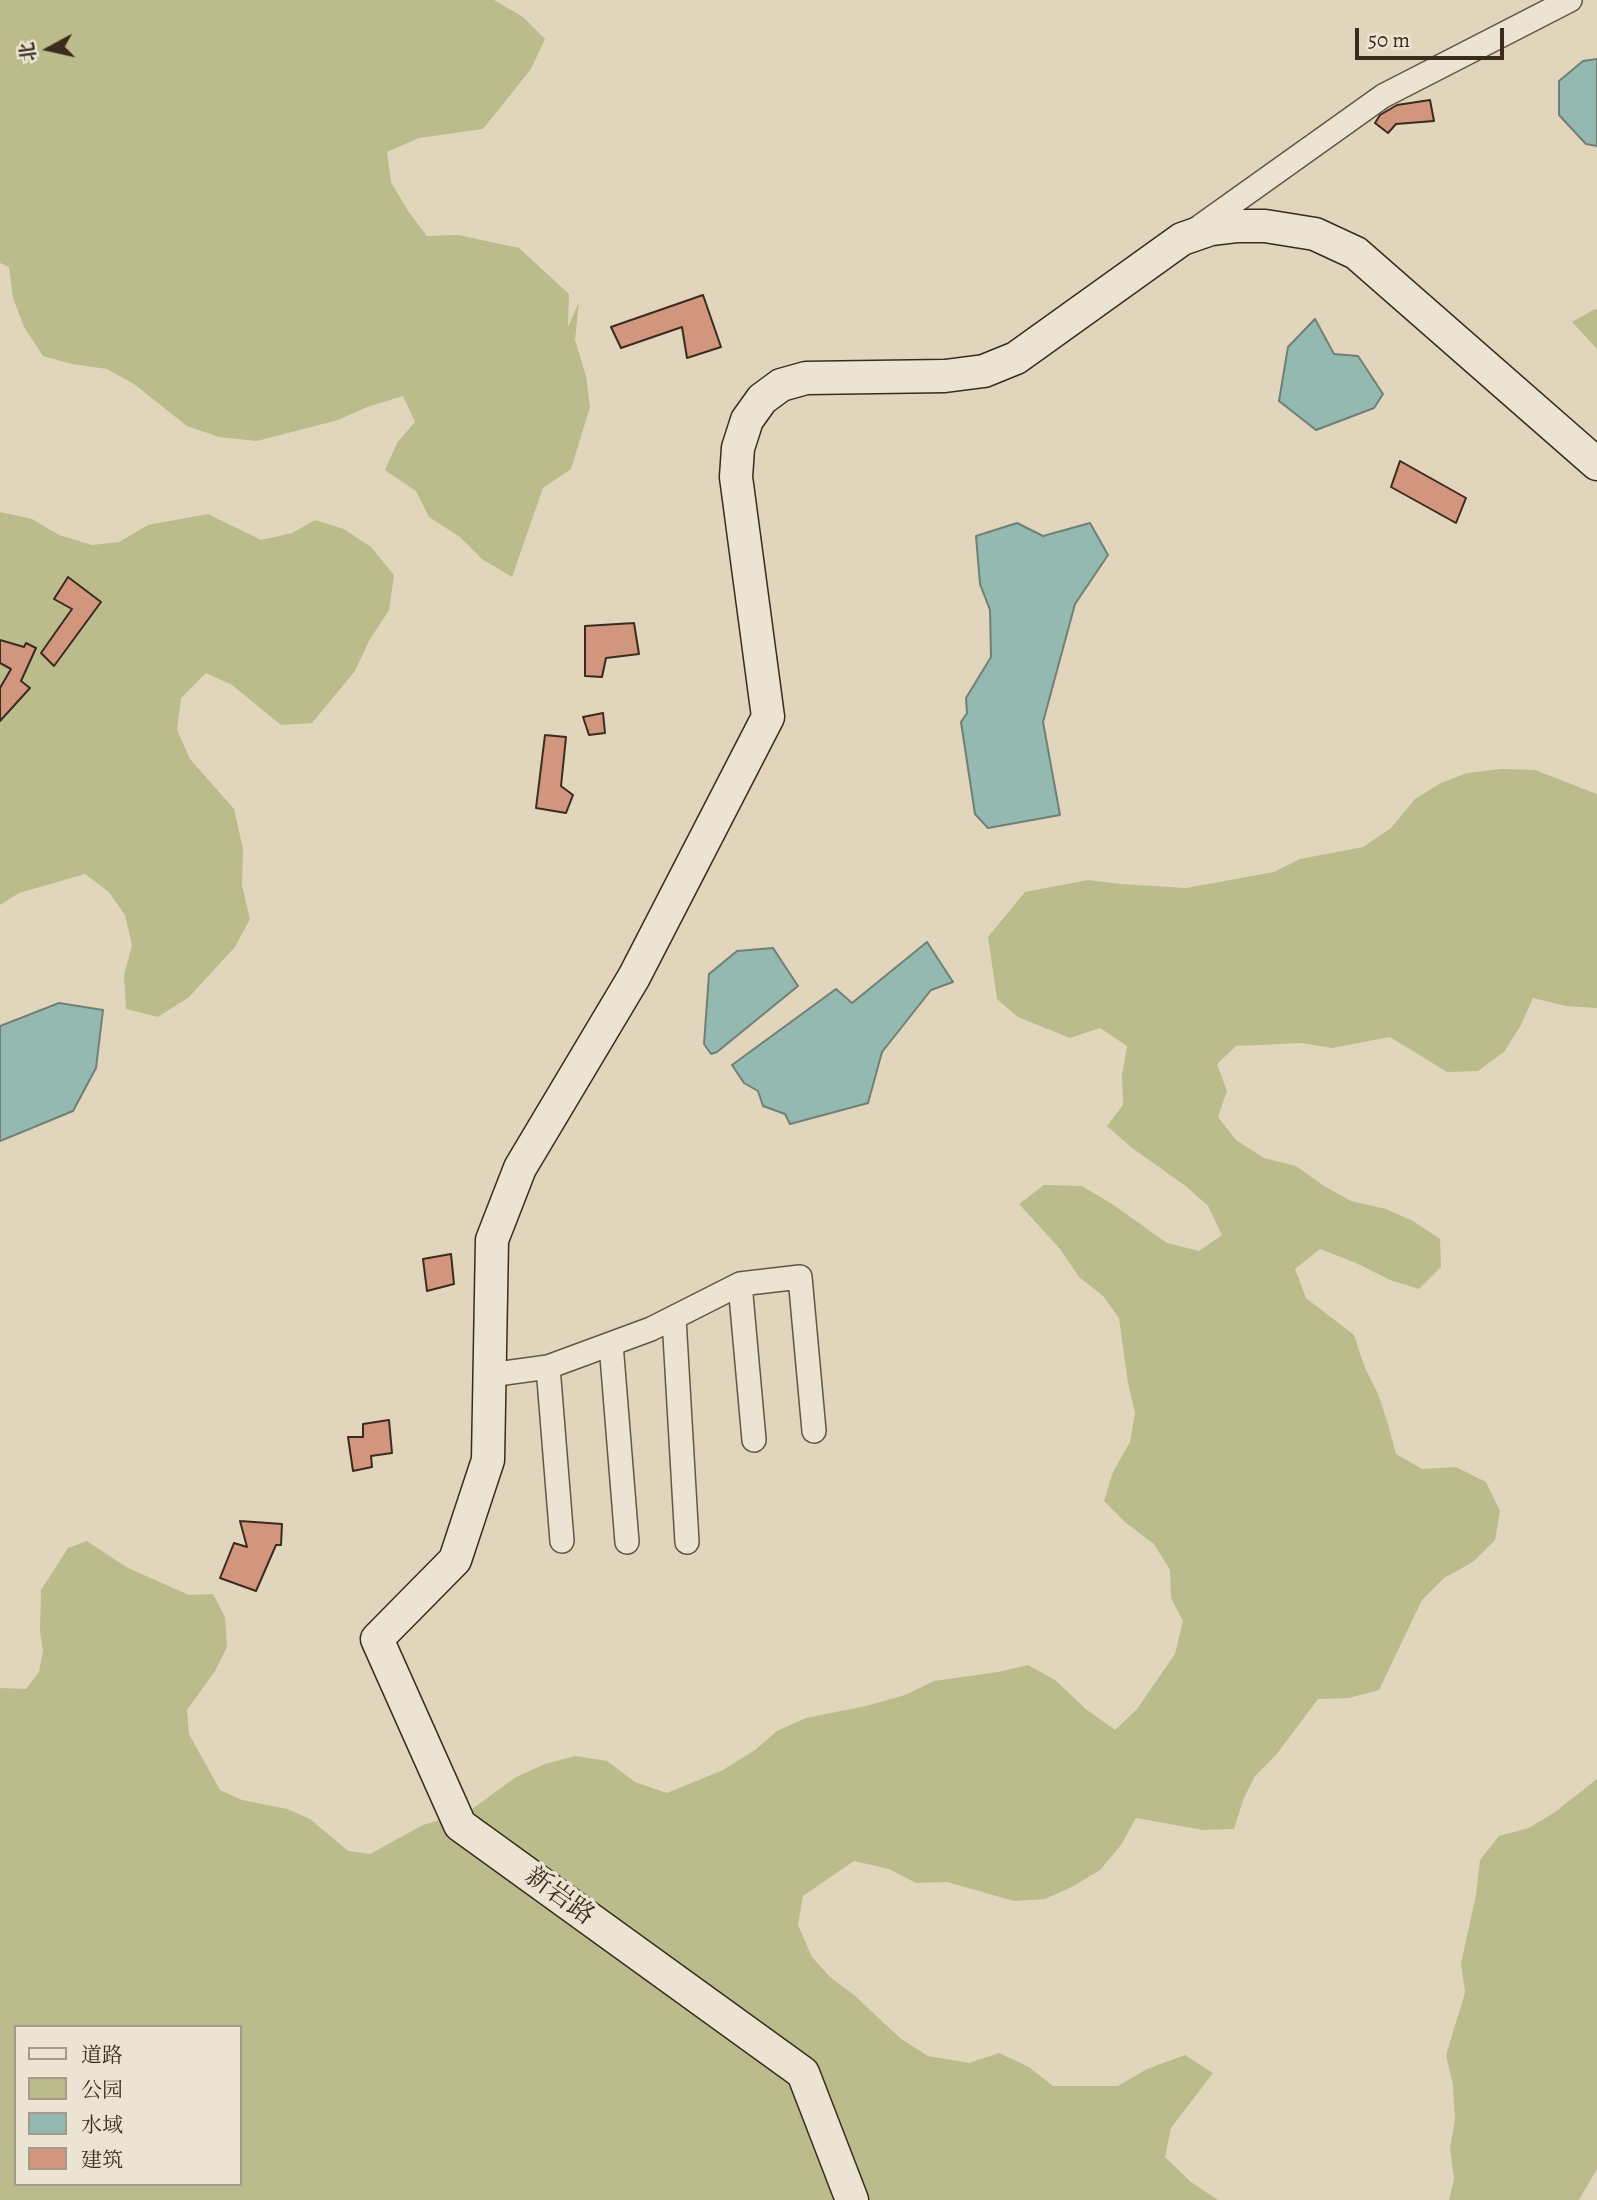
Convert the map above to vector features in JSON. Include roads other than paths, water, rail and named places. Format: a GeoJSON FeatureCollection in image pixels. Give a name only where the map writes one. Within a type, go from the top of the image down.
{"type":"FeatureCollection","features":[{"type":"Feature","properties":{"kind":"street"},"geometry":{"type":"LineString","coordinates":[[814,1431],[800,1277],[740,1284],[674,1318],[548,1367],[490,1374],[492,1240],[520,1168],[634,977],[768,717],[736,477],[738,448],[747,420],[762,398],[781,385],[806,378],[945,376],[984,371],[1016,358],[1383,96],[1570,0]]}},
{"type":"Feature","properties":{"kind":"street"},"geometry":{"type":"LineString","coordinates":[[1182,239],[1211,229],[1265,226],[1315,234],[1338,243],[1356,253],[1597,464]]}},
{"type":"Feature","properties":{"kind":"street"},"geometry":{"type":"LineString","coordinates":[[740,1284],[754,1440]]}},
{"type":"Feature","properties":{"kind":"street"},"geometry":{"type":"LineString","coordinates":[[674,1318],[687,1542]]}},
{"type":"Feature","properties":{"kind":"street"},"geometry":{"type":"LineString","coordinates":[[611,1344],[627,1542]]}},
{"type":"Feature","properties":{"kind":"street"},"geometry":{"type":"LineString","coordinates":[[548,1367],[562,1541]]}},
{"type":"Feature","properties":{"kind":"street","name":"新岩路"},"geometry":{"type":"LineString","coordinates":[[490,1374],[488,1460],[455,1560],[377,1639],[460,1825],[803,2073],[852,2200]]}},
{"type":"Feature","properties":{"kind":"water"},"geometry":{"type":"Polygon","coordinates":[[[1597,59],[1597,146],[1586,144],[1559,115],[1559,81],[1583,61],[1597,59]]]}},
{"type":"Feature","properties":{"kind":"water"},"geometry":{"type":"Polygon","coordinates":[[[1315,319],[1334,354],[1358,356],[1383,394],[1374,408],[1316,430],[1279,401],[1288,347],[1315,319]]]}},
{"type":"Feature","properties":{"kind":"water"},"geometry":{"type":"Polygon","coordinates":[[[1017,523],[1043,536],[1090,523],[1108,555],[1075,604],[1043,722],[1060,815],[988,828],[975,814],[961,722],[967,713],[966,698],[991,657],[990,610],[980,584],[976,536],[1017,523]]]}},
{"type":"Feature","properties":{"kind":"water"},"geometry":{"type":"Polygon","coordinates":[[[927,942],[953,982],[931,990],[882,1052],[868,1103],[790,1124],[785,1114],[763,1106],[758,1091],[744,1083],[732,1065],[836,989],[852,1003],[927,942]]]}},
{"type":"Feature","properties":{"kind":"water"},"geometry":{"type":"Polygon","coordinates":[[[773,948],[798,986],[717,1052],[711,1054],[704,1044],[709,974],[737,951],[773,948]]]}},
{"type":"Feature","properties":{"kind":"water"},"geometry":{"type":"Polygon","coordinates":[[[59,1003],[103,1010],[96,1068],[73,1111],[0,1141],[0,1026],[59,1003]]]}}]}
